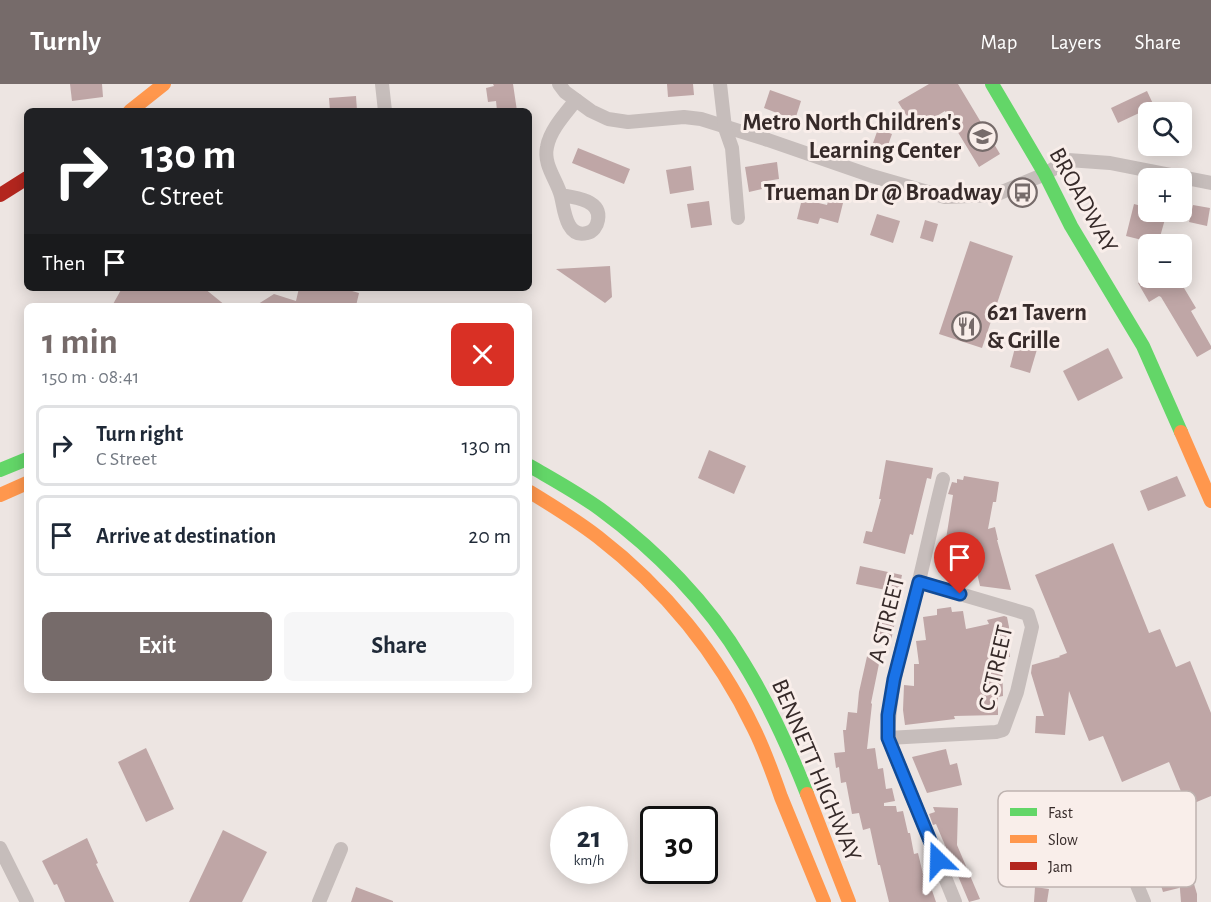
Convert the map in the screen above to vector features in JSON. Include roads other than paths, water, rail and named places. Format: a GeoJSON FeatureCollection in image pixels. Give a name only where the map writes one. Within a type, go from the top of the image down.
{"type":"FeatureCollection","features":[{"type":"Feature","properties":{"kind":"main road"},"geometry":{"type":"LineString","coordinates":[[133,108],[164,84]]}},
{"type":"Feature","properties":{"kind":"main road","name":"BROADWAY"},"geometry":{"type":"LineString","coordinates":[[992,84],[1045,174],[1071,226],[1143,346],[1211,501]]}},
{"type":"Feature","properties":{"kind":"main road"},"geometry":{"type":"LineString","coordinates":[[0,195],[24,180]]}},
{"type":"Feature","properties":{"kind":"main road"},"geometry":{"type":"LineString","coordinates":[[0,470],[24,460]]}},
{"type":"Feature","properties":{"kind":"main road","name":"BENNETT HIGHWAY"},"geometry":{"type":"LineString","coordinates":[[532,467],[587,500],[645,545],[718,625],[748,670],[775,718],[849,902]]}},
{"type":"Feature","properties":{"kind":"main road"},"geometry":{"type":"LineString","coordinates":[[0,495],[24,484]]}},
{"type":"Feature","properties":{"kind":"main road","name":"BENNETT HIGHWAY"},"geometry":{"type":"LineString","coordinates":[[532,493],[597,535],[639,571],[677,610],[710,653],[725,675],[751,723],[824,902]]}},
{"type":"Feature","properties":{"kind":"street"},"geometry":{"type":"LineString","coordinates":[[382,84],[385,108]]}},
{"type":"Feature","properties":{"kind":"street"},"geometry":{"type":"LineString","coordinates":[[559,84],[565,92],[591,111],[608,119],[628,122],[684,117],[701,119],[872,176],[945,197],[995,195],[1045,174],[1068,160],[1110,163],[1211,183]]}},
{"type":"Feature","properties":{"kind":"street"},"geometry":{"type":"LineString","coordinates":[[720,84],[725,128],[732,148],[738,218]]}},
{"type":"Feature","properties":{"kind":"street"},"geometry":{"type":"LineString","coordinates":[[561,195],[546,157],[547,147],[559,121],[576,100]]}},
{"type":"Feature","properties":{"kind":"street","name":"A STREET"},"geometry":{"type":"LineString","coordinates":[[942,479],[894,679],[888,715],[888,738],[955,902]]}},
{"type":"Feature","properties":{"kind":"street","name":"C STREET"},"geometry":{"type":"LineString","coordinates":[[888,738],[996,732],[1003,729],[1017,692],[1032,627],[1028,614],[919,582]]}},
{"type":"Feature","properties":{"kind":"street"},"geometry":{"type":"LineString","coordinates":[[0,848],[27,902]]}},
{"type":"Feature","properties":{"kind":"street"},"geometry":{"type":"LineString","coordinates":[[318,902],[340,849]]}},
{"type":"Feature","properties":{"kind":"street"},"geometry":{"type":"LineString","coordinates":[[1138,887],[1144,902]]}},
{"type":"Feature","properties":{"kind":"place","name":"Metro North Children's Learning Center"},"geometry":{"type":"Point","coordinates":[982,136]}},
{"type":"Feature","properties":{"kind":"place","name":"Trueman Dr @ Broadway"},"geometry":{"type":"Point","coordinates":[1023,192]}},
{"type":"Feature","properties":{"kind":"place","name":"621 Tavern & Grille"},"geometry":{"type":"Point","coordinates":[966,326]}}]}
